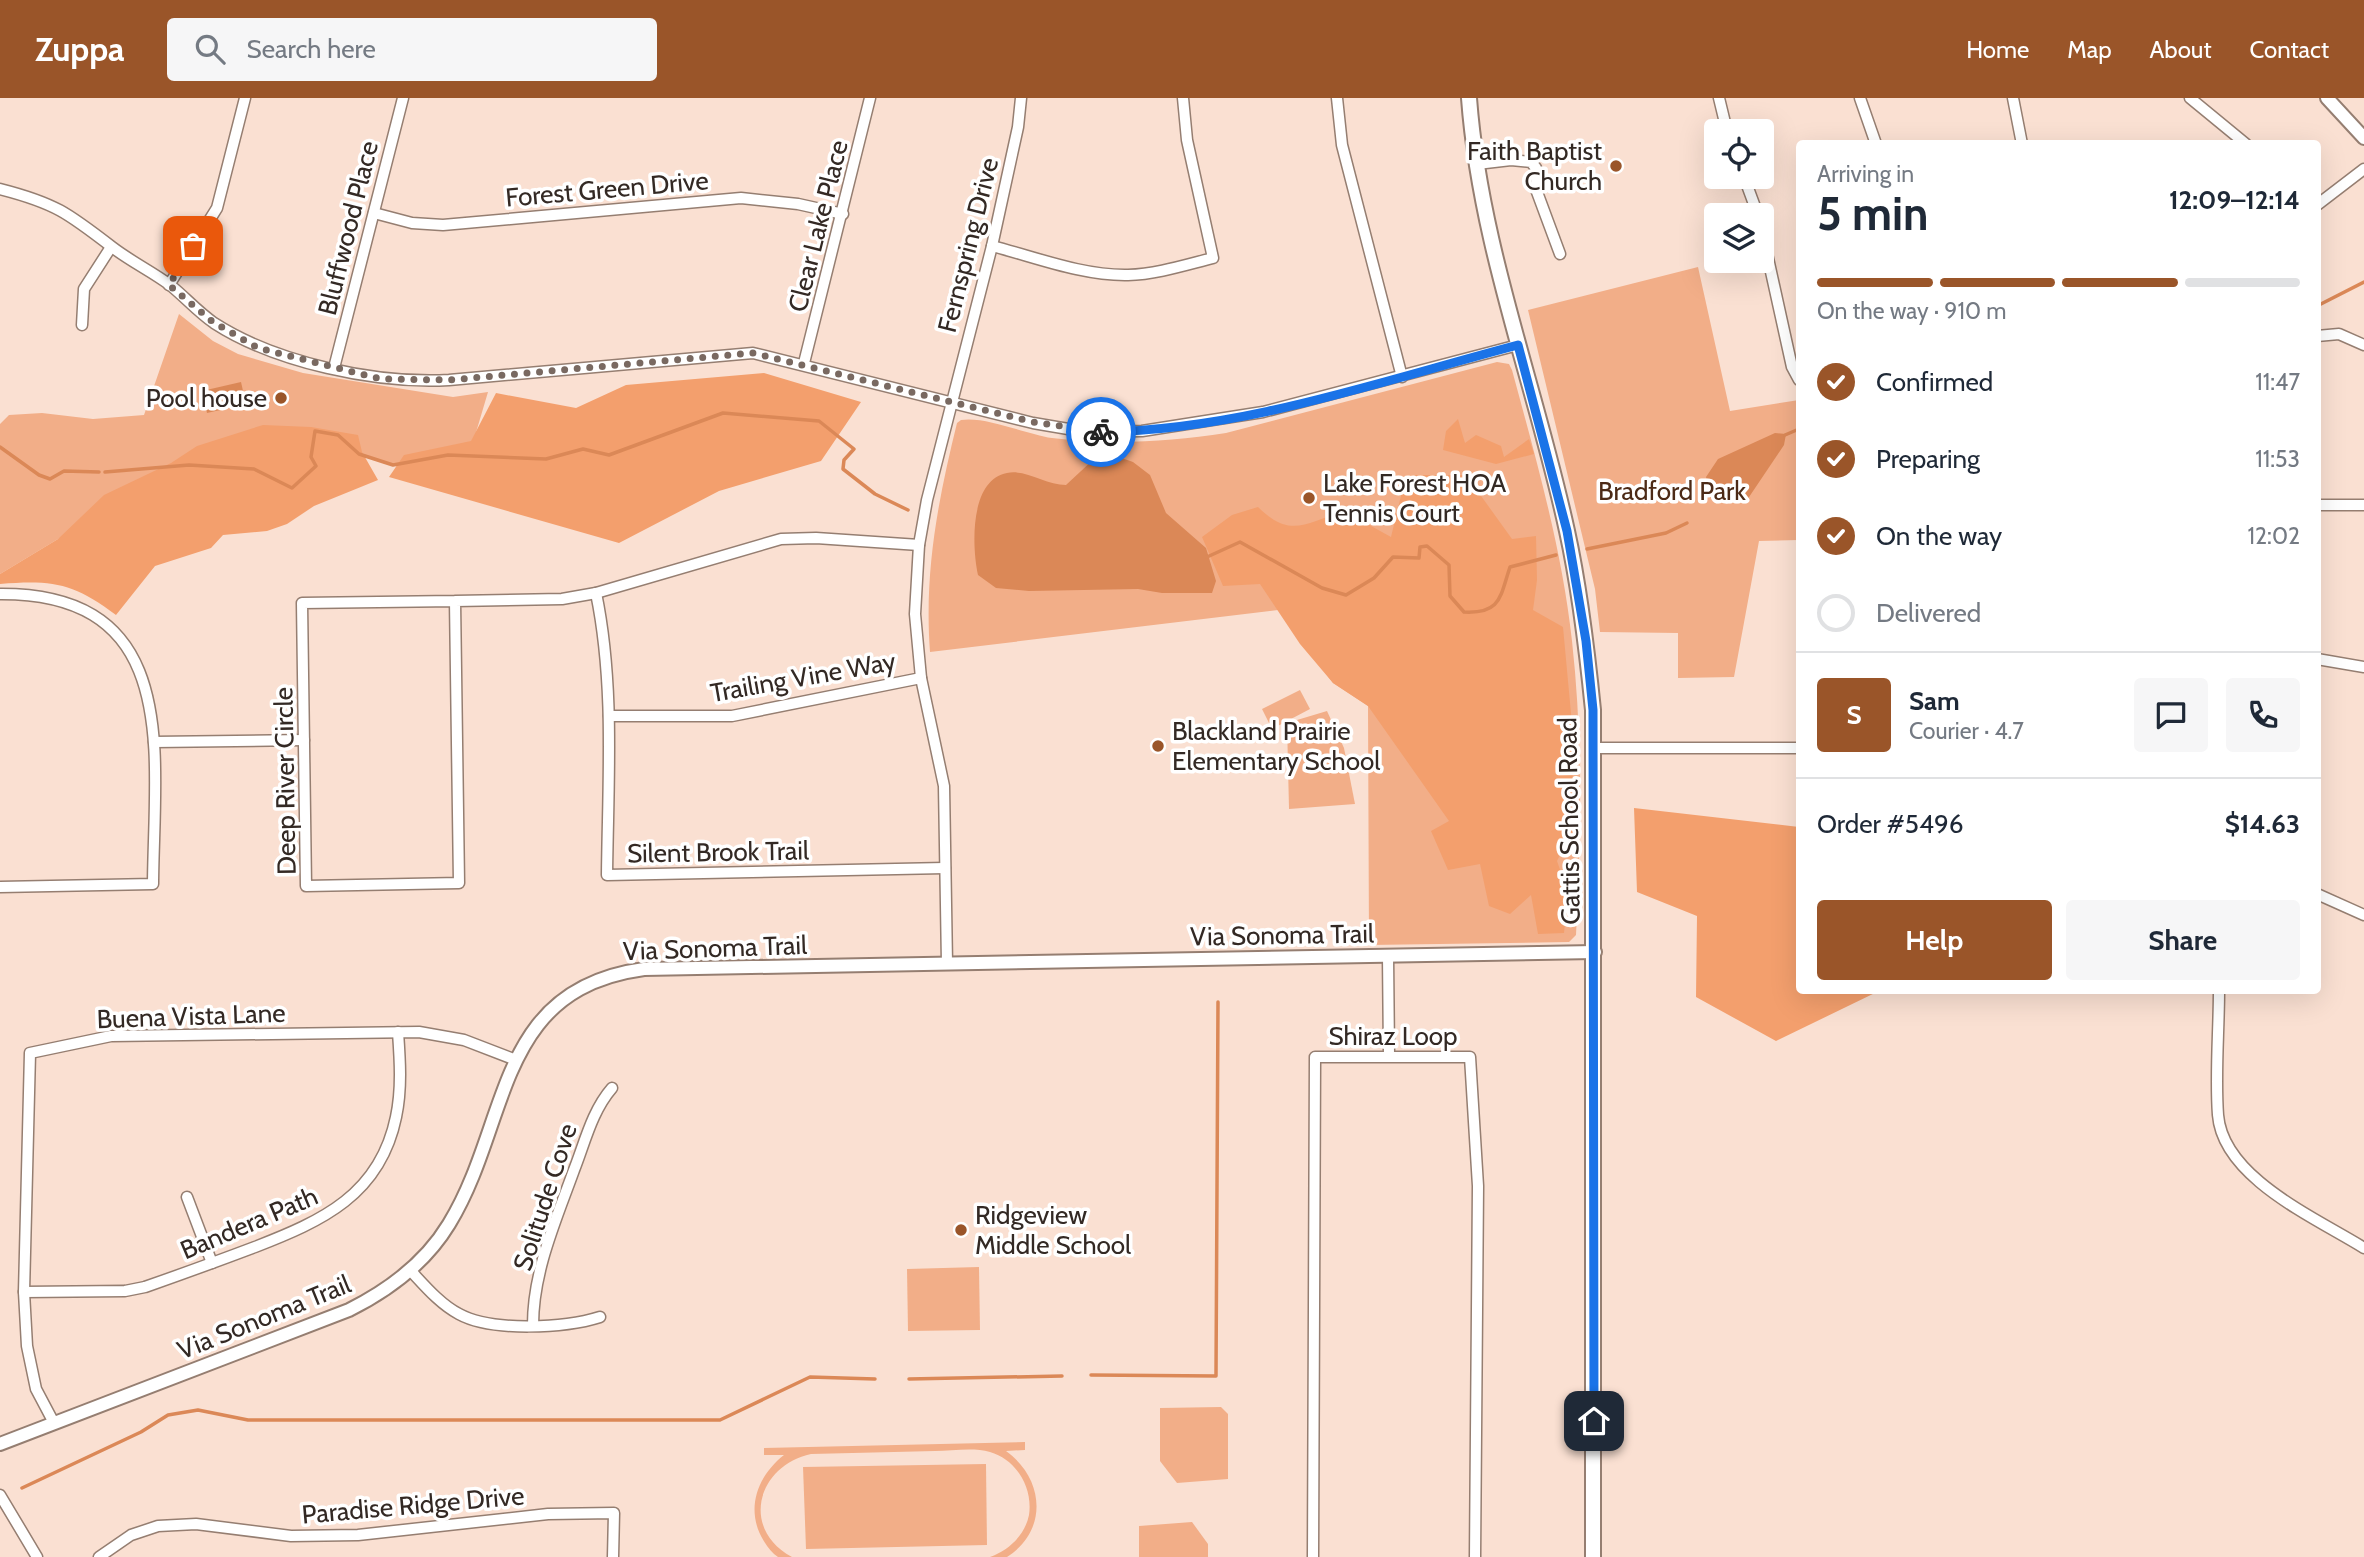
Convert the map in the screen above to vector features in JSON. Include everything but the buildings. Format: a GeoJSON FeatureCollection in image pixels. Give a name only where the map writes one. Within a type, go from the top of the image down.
{"type":"FeatureCollection","features":[{"type":"Feature","properties":{"kind":"main road","name":"Gattis School Road"},"geometry":{"type":"LineString","coordinates":[[1469,98],[1477,164],[1518,345],[1576,574],[1586,641],[1595,748],[1593,1557]]}},
{"type":"Feature","properties":{"kind":"street"},"geometry":{"type":"LineString","coordinates":[[169,285],[218,208],[245,98]]}},
{"type":"Feature","properties":{"kind":"street","name":"Bluffwood Place"},"geometry":{"type":"LineString","coordinates":[[334,368],[403,98]]}},
{"type":"Feature","properties":{"kind":"street","name":"Clear Lake Place"},"geometry":{"type":"LineString","coordinates":[[804,363],[870,98]]}},
{"type":"Feature","properties":{"kind":"street","name":"Fernspring Drive"},"geometry":{"type":"LineString","coordinates":[[947,964],[944,786],[921,678],[915,614],[919,545],[951,401],[992,246],[1018,127],[1021,98]]}},
{"type":"Feature","properties":{"kind":"street"},"geometry":{"type":"LineString","coordinates":[[992,246],[1097,273],[1127,275],[1152,273],[1213,258],[1187,140],[1183,98]]}},
{"type":"Feature","properties":{"kind":"street"},"geometry":{"type":"LineString","coordinates":[[1337,98],[1342,145],[1402,377]]}},
{"type":"Feature","properties":{"kind":"street"},"geometry":{"type":"LineString","coordinates":[[1719,98],[1724,119]]}},
{"type":"Feature","properties":{"kind":"street"},"geometry":{"type":"LineString","coordinates":[[1860,98],[1875,140]]}},
{"type":"Feature","properties":{"kind":"street"},"geometry":{"type":"LineString","coordinates":[[2013,98],[2021,140]]}},
{"type":"Feature","properties":{"kind":"street"},"geometry":{"type":"LineString","coordinates":[[2190,98],[2241,140]]}},
{"type":"Feature","properties":{"kind":"street"},"geometry":{"type":"LineString","coordinates":[[2327,98],[2364,138]]}},
{"type":"Feature","properties":{"kind":"street"},"geometry":{"type":"LineString","coordinates":[[1477,164],[1511,160],[1531,162],[1536,168],[1537,192],[1560,254]]}},
{"type":"Feature","properties":{"kind":"street"},"geometry":{"type":"LineString","coordinates":[[2321,202],[2364,169]]}},
{"type":"Feature","properties":{"kind":"street"},"geometry":{"type":"LineString","coordinates":[[0,189],[63,210],[111,247],[169,285],[213,322],[258,348],[381,379],[418,382],[731,353],[765,354],[1086,432],[1142,431],[1263,412],[1518,345]]}},
{"type":"Feature","properties":{"kind":"street","name":"Forest Green Drive"},"geometry":{"type":"LineString","coordinates":[[374,213],[412,223],[443,225],[741,198],[798,204],[843,215]]}},
{"type":"Feature","properties":{"kind":"street"},"geometry":{"type":"LineString","coordinates":[[82,325],[84,289],[111,247]]}},
{"type":"Feature","properties":{"kind":"street"},"geometry":{"type":"LineString","coordinates":[[1771,273],[1792,367],[1796,374]]}},
{"type":"Feature","properties":{"kind":"street"},"geometry":{"type":"LineString","coordinates":[[2321,336],[2339,334],[2364,345]]}},
{"type":"Feature","properties":{"kind":"street"},"geometry":{"type":"LineString","coordinates":[[2321,505],[2364,505]]}},
{"type":"Feature","properties":{"kind":"street","name":"Deep River Circle"},"geometry":{"type":"LineString","coordinates":[[455,601],[459,883],[306,886],[302,603],[562,599],[596,593],[781,539],[816,538],[919,545]]}},
{"type":"Feature","properties":{"kind":"street","name":"Silent Brook Trail"},"geometry":{"type":"LineString","coordinates":[[596,593],[606,639],[609,716],[607,875],[945,868]]}},
{"type":"Feature","properties":{"kind":"street"},"geometry":{"type":"LineString","coordinates":[[0,594],[54,597],[74,603],[104,623],[137,664],[152,709],[154,742],[153,884],[0,887]]}},
{"type":"Feature","properties":{"kind":"street"},"geometry":{"type":"LineString","coordinates":[[2321,660],[2364,667]]}},
{"type":"Feature","properties":{"kind":"street","name":"Trailing Vine Way"},"geometry":{"type":"LineString","coordinates":[[609,716],[732,716],[921,678]]}},
{"type":"Feature","properties":{"kind":"street"},"geometry":{"type":"LineString","coordinates":[[154,742],[304,740]]}},
{"type":"Feature","properties":{"kind":"street"},"geometry":{"type":"LineString","coordinates":[[1595,748],[1796,748]]}},
{"type":"Feature","properties":{"kind":"street"},"geometry":{"type":"LineString","coordinates":[[2321,896],[2364,915]]}},
{"type":"Feature","properties":{"kind":"street","name":"Via Sonoma Trail"},"geometry":{"type":"LineString","coordinates":[[0,1444],[349,1310],[380,1293],[410,1270],[435,1243],[461,1202],[516,1059],[539,1021],[557,1004],[582,987],[626,971],[1595,952]]}},
{"type":"Feature","properties":{"kind":"street"},"geometry":{"type":"LineString","coordinates":[[1388,956],[1389,1055]]}},
{"type":"Feature","properties":{"kind":"street"},"geometry":{"type":"LineString","coordinates":[[2219,994],[2218,1117],[2232,1155],[2262,1184],[2364,1248]]}},
{"type":"Feature","properties":{"kind":"street","name":"Buena Vista Lane"},"geometry":{"type":"LineString","coordinates":[[54,1423],[36,1389],[27,1346],[24,1292],[30,1053],[111,1036],[398,1032],[446,1035],[516,1059]]}},
{"type":"Feature","properties":{"kind":"street","name":"Bandera Path"},"geometry":{"type":"LineString","coordinates":[[24,1292],[134,1290],[317,1222],[344,1203],[366,1181],[384,1152],[396,1117],[399,1087],[398,1032]]}},
{"type":"Feature","properties":{"kind":"street","name":"Shiraz Loop"},"geometry":{"type":"LineString","coordinates":[[1313,1557],[1315,1056],[1389,1055],[1470,1057],[1478,1186],[1475,1557]]}},
{"type":"Feature","properties":{"kind":"street","name":"Solitude Cove"},"geometry":{"type":"LineString","coordinates":[[533,1325],[537,1281],[546,1248],[595,1112],[612,1088]]}},
{"type":"Feature","properties":{"kind":"street"},"geometry":{"type":"LineString","coordinates":[[187,1197],[212,1263]]}},
{"type":"Feature","properties":{"kind":"street"},"geometry":{"type":"LineString","coordinates":[[410,1270],[444,1305],[467,1318],[486,1323],[581,1323],[600,1317]]}},
{"type":"Feature","properties":{"kind":"street"},"geometry":{"type":"LineString","coordinates":[[0,1495],[37,1557]]}},
{"type":"Feature","properties":{"kind":"street","name":"Paradise Ridge Drive"},"geometry":{"type":"LineString","coordinates":[[99,1557],[131,1535],[158,1526],[196,1524],[291,1536],[358,1535],[548,1514],[614,1513],[613,1557]]}},
{"type":"Feature","properties":{"kind":"green space","name":"Bradford Park"},"geometry":{"type":"Polygon","coordinates":[[[1698,267],[1730,411],[1796,400],[1796,540],[1759,541],[1734,677],[1678,678],[1678,633],[1600,632],[1595,589],[1528,310],[1698,267]]]}},
{"type":"Feature","properties":{"kind":"green space"},"geometry":{"type":"Polygon","coordinates":[[[179,314],[213,341],[238,354],[303,373],[453,397],[488,392],[469,456],[448,455],[393,465],[359,454],[58,539],[0,574],[0,424],[9,415],[42,413],[93,419],[144,415],[179,314]]]}},
{"type":"Feature","properties":{"kind":"green space"},"geometry":{"type":"Polygon","coordinates":[[[1497,362],[1509,364],[1512,370],[1547,504],[1568,607],[1576,678],[1580,825],[1576,935],[1569,942],[1369,945],[1368,706],[1333,683],[1278,610],[930,652],[929,593],[934,536],[950,452],[957,423],[961,420],[971,419],[1042,436],[1074,440],[1139,442],[1182,439],[1226,433],[1497,362]]]}},
{"type":"Feature","properties":{"kind":"green space"},"geometry":{"type":"Polygon","coordinates":[[[1300,690],[1310,709],[1272,729],[1262,709],[1300,690]]]}},
{"type":"Feature","properties":{"kind":"green space"},"geometry":{"type":"Polygon","coordinates":[[[1327,711],[1344,748],[1355,804],[1289,809],[1287,723],[1327,711]]]}},
{"type":"Feature","properties":{"kind":"green space"},"geometry":{"type":"Polygon","coordinates":[[[979,1267],[980,1330],[908,1331],[907,1269],[979,1267]]]}},
{"type":"Feature","properties":{"kind":"green space"},"geometry":{"type":"Polygon","coordinates":[[[1221,1407],[1228,1414],[1228,1479],[1177,1483],[1160,1461],[1160,1408],[1221,1407]]]}},
{"type":"Feature","properties":{"kind":"green space"},"geometry":{"type":"Polygon","coordinates":[[[1025,1442],[1025,1450],[1006,1451],[1019,1462],[1034,1489],[1035,1519],[1021,1546],[1007,1557],[990,1557],[1010,1546],[1024,1529],[1030,1505],[1026,1485],[1008,1461],[990,1452],[977,1450],[811,1454],[778,1471],[768,1484],[762,1499],[761,1515],[765,1531],[776,1545],[792,1557],[778,1557],[774,1554],[758,1529],[755,1502],[758,1489],[773,1465],[784,1455],[764,1455],[764,1448],[1025,1442]]]}},
{"type":"Feature","properties":{"kind":"green space"},"geometry":{"type":"Polygon","coordinates":[[[986,1464],[987,1545],[806,1549],[803,1467],[986,1464]]]}},
{"type":"Feature","properties":{"kind":"green space"},"geometry":{"type":"Polygon","coordinates":[[[1192,1522],[1208,1544],[1208,1557],[1139,1557],[1139,1526],[1192,1522]]]}},
{"type":"Feature","properties":{"kind":"shaded area"},"geometry":{"type":"Polygon","coordinates":[[[764,373],[861,402],[821,461],[719,491],[619,543],[389,477],[404,455],[471,441],[496,393],[576,408],[626,385],[764,373]]]}},
{"type":"Feature","properties":{"kind":"shaded area"},"geometry":{"type":"Polygon","coordinates":[[[241,382],[246,404],[207,413],[202,391],[241,382]]]}},
{"type":"Feature","properties":{"kind":"shaded area"},"geometry":{"type":"Polygon","coordinates":[[[1458,419],[1465,443],[1476,435],[1501,446],[1504,457],[1529,439],[1534,454],[1496,464],[1443,450],[1446,431],[1458,419]]]}},
{"type":"Feature","properties":{"kind":"shaded area"},"geometry":{"type":"Polygon","coordinates":[[[263,425],[311,427],[358,435],[362,452],[378,480],[314,506],[287,524],[267,531],[223,535],[211,548],[155,566],[116,615],[87,596],[62,586],[0,584],[0,574],[58,539],[104,495],[171,463],[197,446],[263,425]]]}},
{"type":"Feature","properties":{"kind":"shaded area"},"geometry":{"type":"Polygon","coordinates":[[[1775,433],[1786,434],[1784,445],[1745,503],[1726,502],[1730,500],[1727,494],[1720,499],[1711,495],[1706,477],[1718,459],[1775,433]]]}},
{"type":"Feature","properties":{"kind":"shaded area"},"geometry":{"type":"Polygon","coordinates":[[[1113,455],[1133,462],[1150,475],[1166,513],[1206,548],[1216,581],[1212,593],[1162,593],[1138,589],[1029,591],[996,588],[978,575],[975,549],[976,516],[986,488],[995,478],[1014,472],[1066,485],[1095,458],[1113,455]]]}},
{"type":"Feature","properties":{"kind":"shaded area"},"geometry":{"type":"Polygon","coordinates":[[[1406,475],[1466,475],[1512,539],[1536,536],[1537,580],[1533,610],[1563,627],[1573,735],[1572,831],[1557,861],[1568,892],[1564,933],[1538,934],[1531,895],[1510,914],[1489,906],[1480,864],[1448,870],[1431,831],[1449,821],[1368,706],[1333,683],[1300,644],[1260,584],[1223,586],[1202,537],[1232,515],[1258,507],[1280,523],[1299,526],[1344,511],[1391,537],[1406,475]]]}},
{"type":"Feature","properties":{"kind":"shaded area"},"geometry":{"type":"Polygon","coordinates":[[[1634,808],[1796,827],[1796,994],[1873,994],[1776,1041],[1696,997],[1697,916],[1637,892],[1634,808]]]}},
{"type":"Feature","properties":{"kind":"waterway"},"geometry":{"type":"LineString","coordinates":[[2321,304],[2364,282]]}},
{"type":"Feature","properties":{"kind":"waterway"},"geometry":{"type":"LineString","coordinates":[[105,472],[189,465],[254,469],[292,488],[316,466],[311,457],[315,431],[338,435],[359,454],[393,465],[448,455],[546,459],[583,449],[609,455],[723,413],[819,421],[854,449],[844,460],[843,469],[875,494],[908,510]]}},
{"type":"Feature","properties":{"kind":"waterway"},"geometry":{"type":"LineString","coordinates":[[1785,435],[1796,430]]}},
{"type":"Feature","properties":{"kind":"waterway"},"geometry":{"type":"LineString","coordinates":[[0,447],[39,475],[50,479],[64,471],[99,472]]}},
{"type":"Feature","properties":{"kind":"waterway"},"geometry":{"type":"LineString","coordinates":[[1587,549],[1666,533],[1687,523]]}},
{"type":"Feature","properties":{"kind":"waterway"},"geometry":{"type":"LineString","coordinates":[[1207,557],[1240,542],[1322,588],[1346,595],[1374,578],[1393,557],[1419,558],[1420,547],[1427,546],[1449,565],[1450,596],[1464,612],[1476,612],[1492,607],[1497,602],[1510,567],[1556,555]]}},
{"type":"Feature","properties":{"kind":"waterway"},"geometry":{"type":"LineString","coordinates":[[1091,1375],[1216,1376],[1218,1002]]}},
{"type":"Feature","properties":{"kind":"waterway"},"geometry":{"type":"LineString","coordinates":[[909,1379],[1062,1376]]}},
{"type":"Feature","properties":{"kind":"waterway"},"geometry":{"type":"LineString","coordinates":[[22,1488],[141,1432],[168,1415],[198,1410],[248,1420],[720,1420],[810,1377],[875,1379]]}},
{"type":"Feature","properties":{"kind":"way so far"},"geometry":{"type":"LineString","coordinates":[[193,246],[169,285],[213,322],[258,348],[361,375],[418,382],[753,353],[804,363],[1033,422],[1086,432],[1101,432]]}},
{"type":"Feature","properties":{"kind":"place","name":"Faith Baptist Church"},"geometry":{"type":"Point","coordinates":[1616,166]}},
{"type":"Feature","properties":{"kind":"place","name":"Pool house"},"geometry":{"type":"Point","coordinates":[281,398]}},
{"type":"Feature","properties":{"kind":"place","name":"Lake Forest HOA Tennis Court"},"geometry":{"type":"Point","coordinates":[1309,498]}},
{"type":"Feature","properties":{"kind":"place","name":"Blackland Prairie Elementary School"},"geometry":{"type":"Point","coordinates":[1158,746]}},
{"type":"Feature","properties":{"kind":"place","name":"Ridgeview Middle School"},"geometry":{"type":"Point","coordinates":[961,1230]}},
{"type":"Feature","properties":{"kind":"route"},"geometry":{"type":"LineString","coordinates":[[1101,432],[1142,431],[1263,412],[1518,345],[1576,574],[1593,710],[1594,1421]]}}]}
